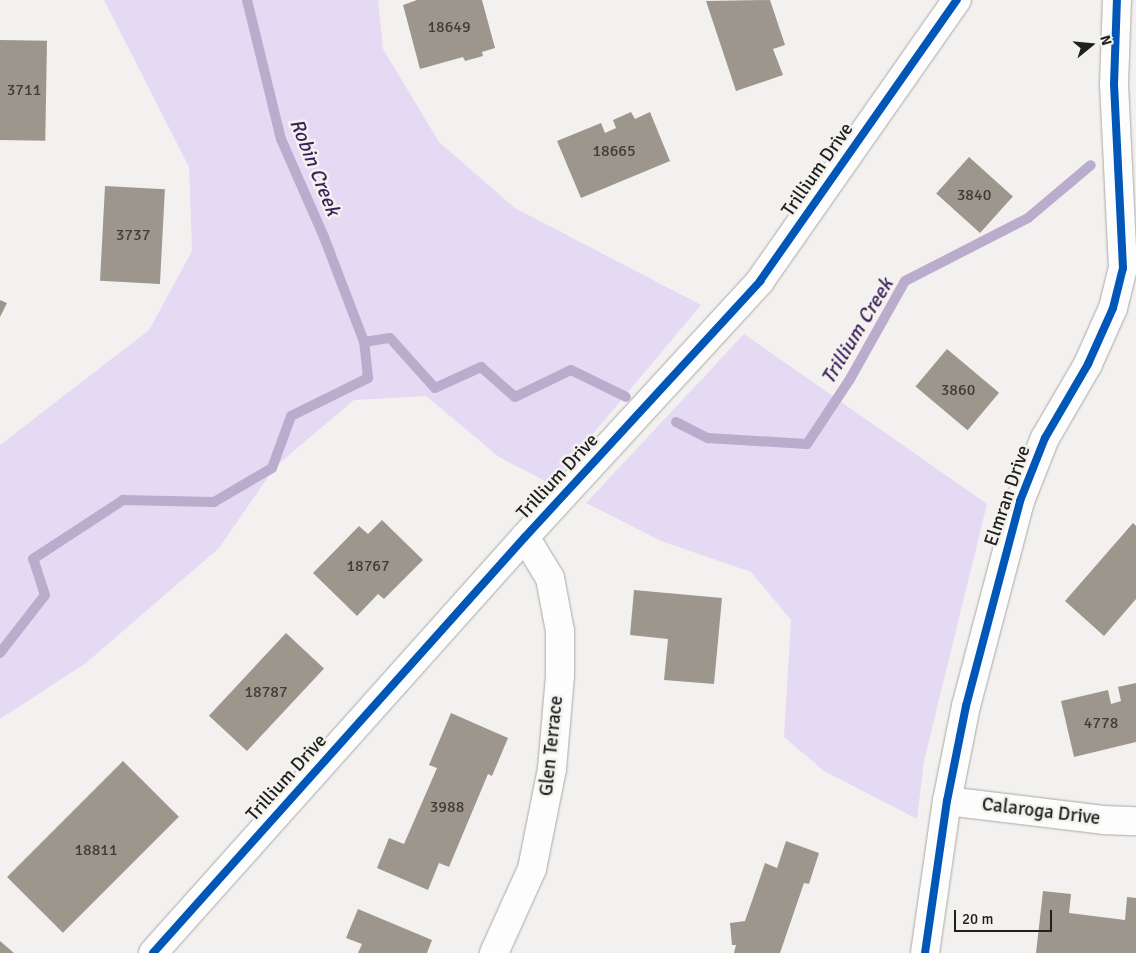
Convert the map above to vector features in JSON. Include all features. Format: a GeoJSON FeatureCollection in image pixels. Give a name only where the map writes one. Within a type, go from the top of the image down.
{"type":"FeatureCollection","features":[{"type":"Feature","properties":{"kind":"street","name":"Trillium Drive"},"geometry":{"type":"LineString","coordinates":[[153,953],[526,537],[760,281],[957,0]]}},
{"type":"Feature","properties":{"kind":"street","name":"Elmran Drive"},"geometry":{"type":"LineString","coordinates":[[925,953],[947,801],[966,706],[1020,501],[1045,438],[1088,364],[1113,308],[1123,268],[1114,84],[1117,0]]}},
{"type":"Feature","properties":{"kind":"street","name":"Glen Terrace"},"geometry":{"type":"LineString","coordinates":[[494,953],[532,869],[552,769],[560,675],[560,631],[550,578],[526,537]]}},
{"type":"Feature","properties":{"kind":"street","name":"Calaroga Drive"},"geometry":{"type":"LineString","coordinates":[[947,801],[1103,820],[1136,820]]}},
{"type":"Feature","properties":{"kind":"shaded area"},"geometry":{"type":"Polygon","coordinates":[[[104,0],[378,0],[383,49],[439,142],[515,208],[701,305],[551,484],[499,457],[426,396],[354,400],[275,467],[219,548],[86,663],[0,719],[0,445],[149,330],[192,251],[189,167],[104,0]]]}},
{"type":"Feature","properties":{"kind":"shaded area"},"geometry":{"type":"Polygon","coordinates":[[[744,334],[987,504],[924,761],[917,819],[824,771],[784,737],[791,620],[751,572],[661,541],[586,503],[744,334]]]}},
{"type":"Feature","properties":{"kind":"building"},"geometry":{"type":"Polygon","coordinates":[[[417,0],[482,0],[495,48],[482,52],[483,56],[465,61],[463,57],[420,69],[403,5],[417,0]]]}},
{"type":"Feature","properties":{"kind":"building"},"geometry":{"type":"Polygon","coordinates":[[[770,0],[785,45],[773,49],[783,75],[736,91],[706,1],[770,0]]]}},
{"type":"Feature","properties":{"kind":"building"},"geometry":{"type":"Polygon","coordinates":[[[0,40],[47,41],[45,141],[0,140],[0,40]]]}},
{"type":"Feature","properties":{"kind":"building"},"geometry":{"type":"Polygon","coordinates":[[[631,112],[635,119],[650,112],[670,161],[581,198],[557,141],[601,123],[605,133],[616,128],[613,120],[631,112]]]}},
{"type":"Feature","properties":{"kind":"building"},"geometry":{"type":"Polygon","coordinates":[[[969,157],[1013,196],[980,233],[936,193],[969,157]]]}},
{"type":"Feature","properties":{"kind":"building"},"geometry":{"type":"Polygon","coordinates":[[[105,186],[165,189],[160,284],[100,281],[105,186]]]}},
{"type":"Feature","properties":{"kind":"building"},"geometry":{"type":"Polygon","coordinates":[[[0,300],[7,303],[0,317],[0,300]]]}},
{"type":"Feature","properties":{"kind":"building"},"geometry":{"type":"Polygon","coordinates":[[[947,349],[999,393],[968,430],[916,387],[947,349]]]}},
{"type":"Feature","properties":{"kind":"building"},"geometry":{"type":"Polygon","coordinates":[[[382,520],[423,560],[384,599],[378,594],[357,616],[313,573],[359,526],[368,534],[382,520]]]}},
{"type":"Feature","properties":{"kind":"building"},"geometry":{"type":"Polygon","coordinates":[[[1133,523],[1136,526],[1136,599],[1104,636],[1065,601],[1133,523]]]}},
{"type":"Feature","properties":{"kind":"building"},"geometry":{"type":"Polygon","coordinates":[[[634,590],[722,598],[714,684],[664,680],[668,639],[630,635],[634,590]]]}},
{"type":"Feature","properties":{"kind":"building"},"geometry":{"type":"Polygon","coordinates":[[[286,633],[324,668],[247,751],[209,716],[286,633]]]}},
{"type":"Feature","properties":{"kind":"building"},"geometry":{"type":"Polygon","coordinates":[[[1136,683],[1136,742],[1074,757],[1061,701],[1108,690],[1111,704],[1121,701],[1118,687],[1136,683]]]}},
{"type":"Feature","properties":{"kind":"building"},"geometry":{"type":"Polygon","coordinates":[[[451,713],[508,738],[492,776],[488,774],[449,867],[439,863],[428,890],[377,868],[389,838],[404,844],[437,768],[429,765],[451,713]]]}},
{"type":"Feature","properties":{"kind":"building"},"geometry":{"type":"Polygon","coordinates":[[[123,761],[179,817],[63,933],[7,877],[123,761]]]}},
{"type":"Feature","properties":{"kind":"building"},"geometry":{"type":"Polygon","coordinates":[[[786,841],[819,853],[809,884],[804,883],[780,953],[734,953],[736,945],[732,945],[730,923],[745,921],[765,863],[777,868],[786,841]]]}},
{"type":"Feature","properties":{"kind":"building"},"geometry":{"type":"Polygon","coordinates":[[[1043,891],[1071,894],[1069,913],[1125,920],[1127,897],[1136,898],[1136,953],[1036,953],[1043,891]]]}},
{"type":"Feature","properties":{"kind":"building"},"geometry":{"type":"Polygon","coordinates":[[[358,909],[432,940],[427,953],[358,953],[362,944],[346,938],[358,909]]]}},
{"type":"Feature","properties":{"kind":"building"},"geometry":{"type":"Polygon","coordinates":[[[0,941],[14,953],[0,953],[0,941]]]}},
{"type":"Feature","properties":{"kind":"waterway","name":"Robin Creek"},"geometry":{"type":"LineString","coordinates":[[247,0],[281,139],[324,237],[364,342]]}},
{"type":"Feature","properties":{"kind":"waterway","name":"Trillium Creek"},"geometry":{"type":"LineString","coordinates":[[676,422],[708,438],[807,444],[850,379],[905,281],[1028,218],[1091,165]]}},
{"type":"Feature","properties":{"kind":"waterway","name":"Trillium Creek"},"geometry":{"type":"LineString","coordinates":[[0,653],[45,595],[33,559],[123,500],[214,502],[272,468],[291,416],[368,378],[364,342],[390,338],[435,388],[481,367],[515,397],[571,370],[626,397]]}},
{"type":"Feature","properties":{"kind":"cycle path"},"geometry":{"type":"LineString","coordinates":[[153,953],[525,537],[760,281],[957,0]]}},
{"type":"Feature","properties":{"kind":"cycle path"},"geometry":{"type":"LineString","coordinates":[[925,953],[947,801],[966,706],[1020,501],[1045,438],[1088,364],[1113,308],[1123,268],[1114,84],[1117,0]]}}]}
